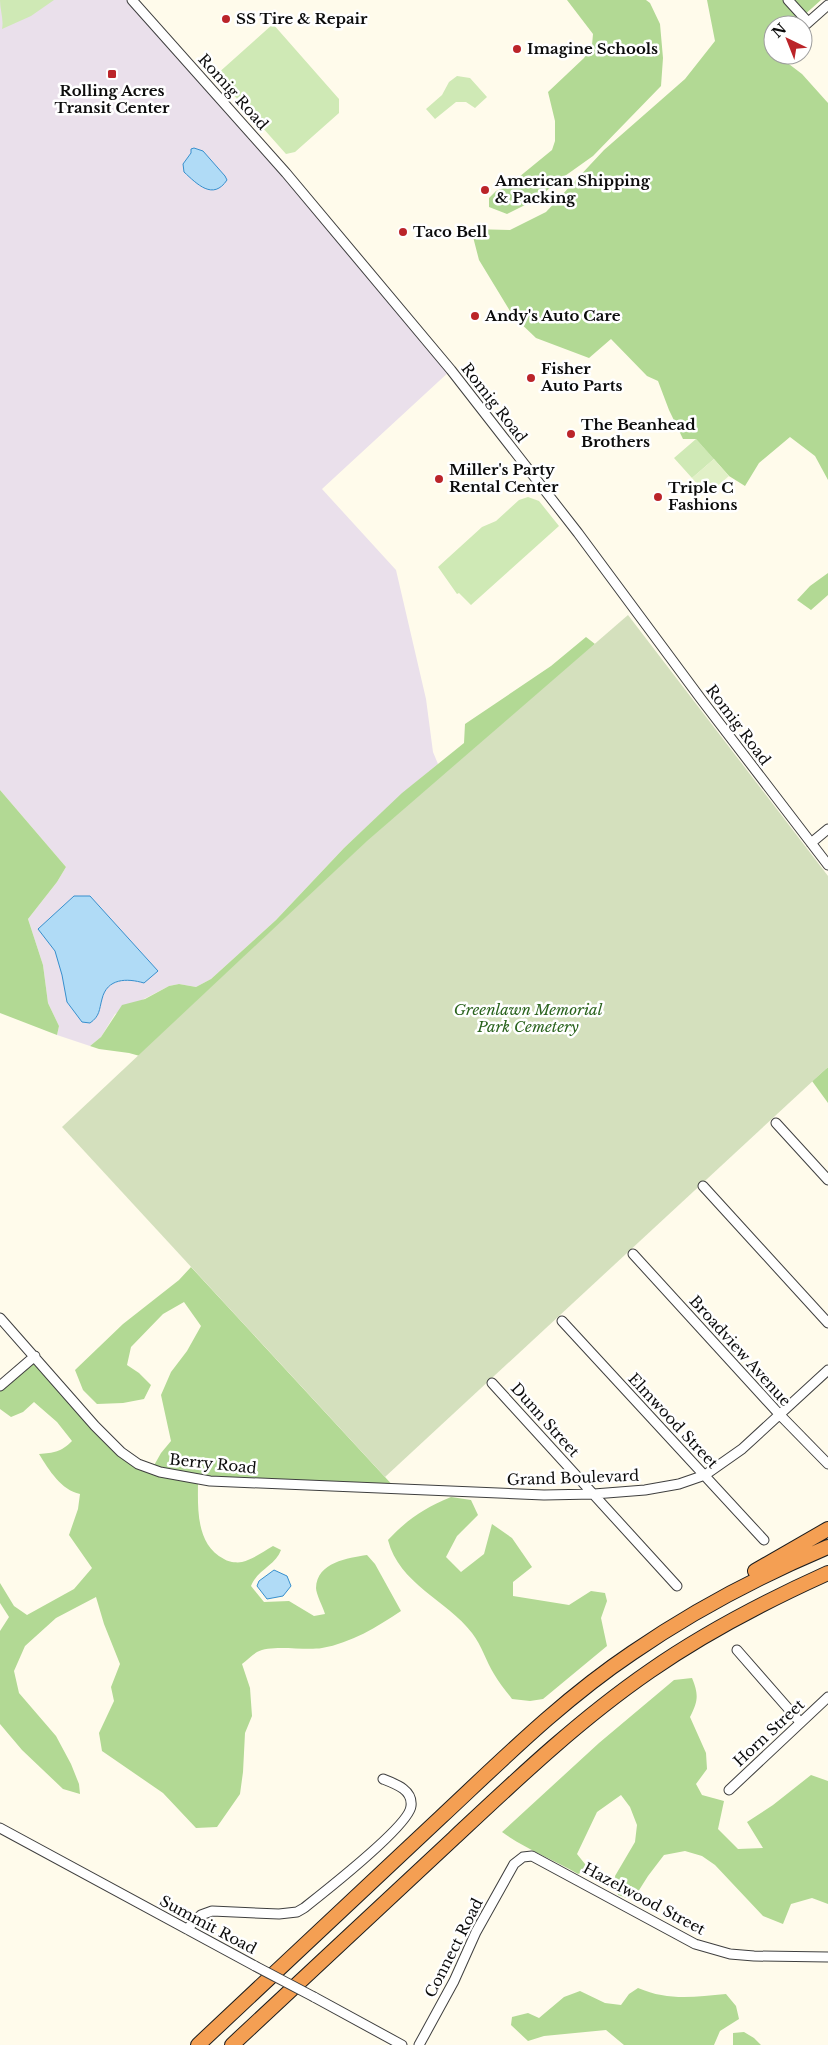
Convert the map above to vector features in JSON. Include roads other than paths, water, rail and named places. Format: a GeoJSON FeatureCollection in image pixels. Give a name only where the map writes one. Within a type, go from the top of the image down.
{"type":"FeatureCollection","features":[{"type":"Feature","properties":{"kind":"highway"},"geometry":{"type":"LineString","coordinates":[[198,2045],[520,1742],[563,1705],[631,1653],[735,1584],[828,1529]]}},
{"type":"Feature","properties":{"kind":"highway"},"geometry":{"type":"LineString","coordinates":[[684,1619],[745,1585],[828,1547]]}},
{"type":"Feature","properties":{"kind":"highway"},"geometry":{"type":"LineString","coordinates":[[232,2045],[526,1770],[584,1720],[675,1653],[745,1613],[828,1573]]}},
{"type":"Feature","properties":{"kind":"highway"},"geometry":{"type":"LineString","coordinates":[[788,1591],[828,1581]]}},
{"type":"Feature","properties":{"kind":"street","name":"Romig Road"},"geometry":{"type":"LineString","coordinates":[[132,0],[286,173],[451,370],[585,542],[701,699],[828,865]]}},
{"type":"Feature","properties":{"kind":"street"},"geometry":{"type":"LineString","coordinates":[[788,0],[799,15]]}},
{"type":"Feature","properties":{"kind":"street"},"geometry":{"type":"LineString","coordinates":[[813,18],[828,4]]}},
{"type":"Feature","properties":{"kind":"street"},"geometry":{"type":"LineString","coordinates":[[811,843],[828,829]]}},
{"type":"Feature","properties":{"kind":"street"},"geometry":{"type":"LineString","coordinates":[[776,1123],[828,1180]]}},
{"type":"Feature","properties":{"kind":"street"},"geometry":{"type":"LineString","coordinates":[[703,1186],[828,1324]]}},
{"type":"Feature","properties":{"kind":"street","name":"Broadview Avenue"},"geometry":{"type":"LineString","coordinates":[[633,1254],[828,1464]]}},
{"type":"Feature","properties":{"kind":"street","name":"Berry Road"},"geometry":{"type":"LineString","coordinates":[[0,1318],[112,1444],[145,1467],[172,1475],[210,1481],[397,1490]]}},
{"type":"Feature","properties":{"kind":"street","name":"Elmwood Street"},"geometry":{"type":"LineString","coordinates":[[562,1321],[764,1540]]}},
{"type":"Feature","properties":{"kind":"street"},"geometry":{"type":"LineString","coordinates":[[0,1386],[35,1356]]}},
{"type":"Feature","properties":{"kind":"street","name":"Grand Boulevard"},"geometry":{"type":"LineString","coordinates":[[397,1490],[544,1495],[594,1494],[662,1487],[705,1475],[742,1449],[828,1370]]}},
{"type":"Feature","properties":{"kind":"street","name":"Dunn Street"},"geometry":{"type":"LineString","coordinates":[[492,1383],[677,1586]]}},
{"type":"Feature","properties":{"kind":"street"},"geometry":{"type":"LineString","coordinates":[[737,1650],[800,1722]]}},
{"type":"Feature","properties":{"kind":"street","name":"Horn Street"},"geometry":{"type":"LineString","coordinates":[[729,1790],[828,1697]]}},
{"type":"Feature","properties":{"kind":"street"},"geometry":{"type":"LineString","coordinates":[[187,1929],[201,1915],[212,1911],[280,1914],[296,1912],[304,1908],[392,1833],[410,1813],[411,1800],[409,1794],[403,1788],[384,1780]]}},
{"type":"Feature","properties":{"kind":"street","name":"Summit Road"},"geometry":{"type":"LineString","coordinates":[[0,1828],[402,2045]]}},
{"type":"Feature","properties":{"kind":"street","name":"Hazelwood Street"},"geometry":{"type":"LineString","coordinates":[[514,1864],[523,1857],[532,1856],[695,1944],[719,1951],[762,1957],[828,1957]]}},
{"type":"Feature","properties":{"kind":"street","name":"Connect Road"},"geometry":{"type":"LineString","coordinates":[[419,2045],[454,1981],[476,1932],[514,1864]]}},
{"type":"Feature","properties":{"kind":"water"},"geometry":{"type":"Polygon","coordinates":[[[191,149],[203,151],[225,176],[227,180],[222,186],[211,190],[205,188],[184,172],[183,164],[191,153],[191,149]]]}},
{"type":"Feature","properties":{"kind":"water"},"geometry":{"type":"Polygon","coordinates":[[[74,896],[90,896],[158,971],[144,983],[125,980],[113,983],[105,992],[100,1010],[90,1023],[82,1022],[67,1002],[55,951],[38,929],[74,896]]]}},
{"type":"Feature","properties":{"kind":"water"},"geometry":{"type":"Polygon","coordinates":[[[274,1570],[287,1576],[291,1586],[283,1596],[267,1599],[257,1586],[259,1581],[274,1570]]]}},
{"type":"Feature","properties":{"kind":"place","name":"SS Tire & Repair"},"geometry":{"type":"Point","coordinates":[226,19]}},
{"type":"Feature","properties":{"kind":"place","name":"Imagine Schools"},"geometry":{"type":"Point","coordinates":[517,49]}},
{"type":"Feature","properties":{"kind":"place","name":"Rolling Acres Transit Center"},"geometry":{"type":"Point","coordinates":[112,74]}},
{"type":"Feature","properties":{"kind":"place","name":"American Shipping & Packing"},"geometry":{"type":"Point","coordinates":[485,190]}},
{"type":"Feature","properties":{"kind":"place","name":"Taco Bell"},"geometry":{"type":"Point","coordinates":[403,232]}},
{"type":"Feature","properties":{"kind":"place","name":"Andy's Auto Care"},"geometry":{"type":"Point","coordinates":[475,316]}},
{"type":"Feature","properties":{"kind":"place","name":"Fisher Auto Parts"},"geometry":{"type":"Point","coordinates":[531,378]}},
{"type":"Feature","properties":{"kind":"place","name":"The Beanhead Brothers"},"geometry":{"type":"Point","coordinates":[571,434]}},
{"type":"Feature","properties":{"kind":"place","name":"Miller's Party Rental Center"},"geometry":{"type":"Point","coordinates":[439,479]}},
{"type":"Feature","properties":{"kind":"place","name":"Triple C Fashions"},"geometry":{"type":"Point","coordinates":[658,497]}},
{"type":"Feature","properties":{"kind":"park label","name":"Greenlawn Memorial Park Cemetery"},"geometry":{"type":"Point","coordinates":[528,1018]}}]}
